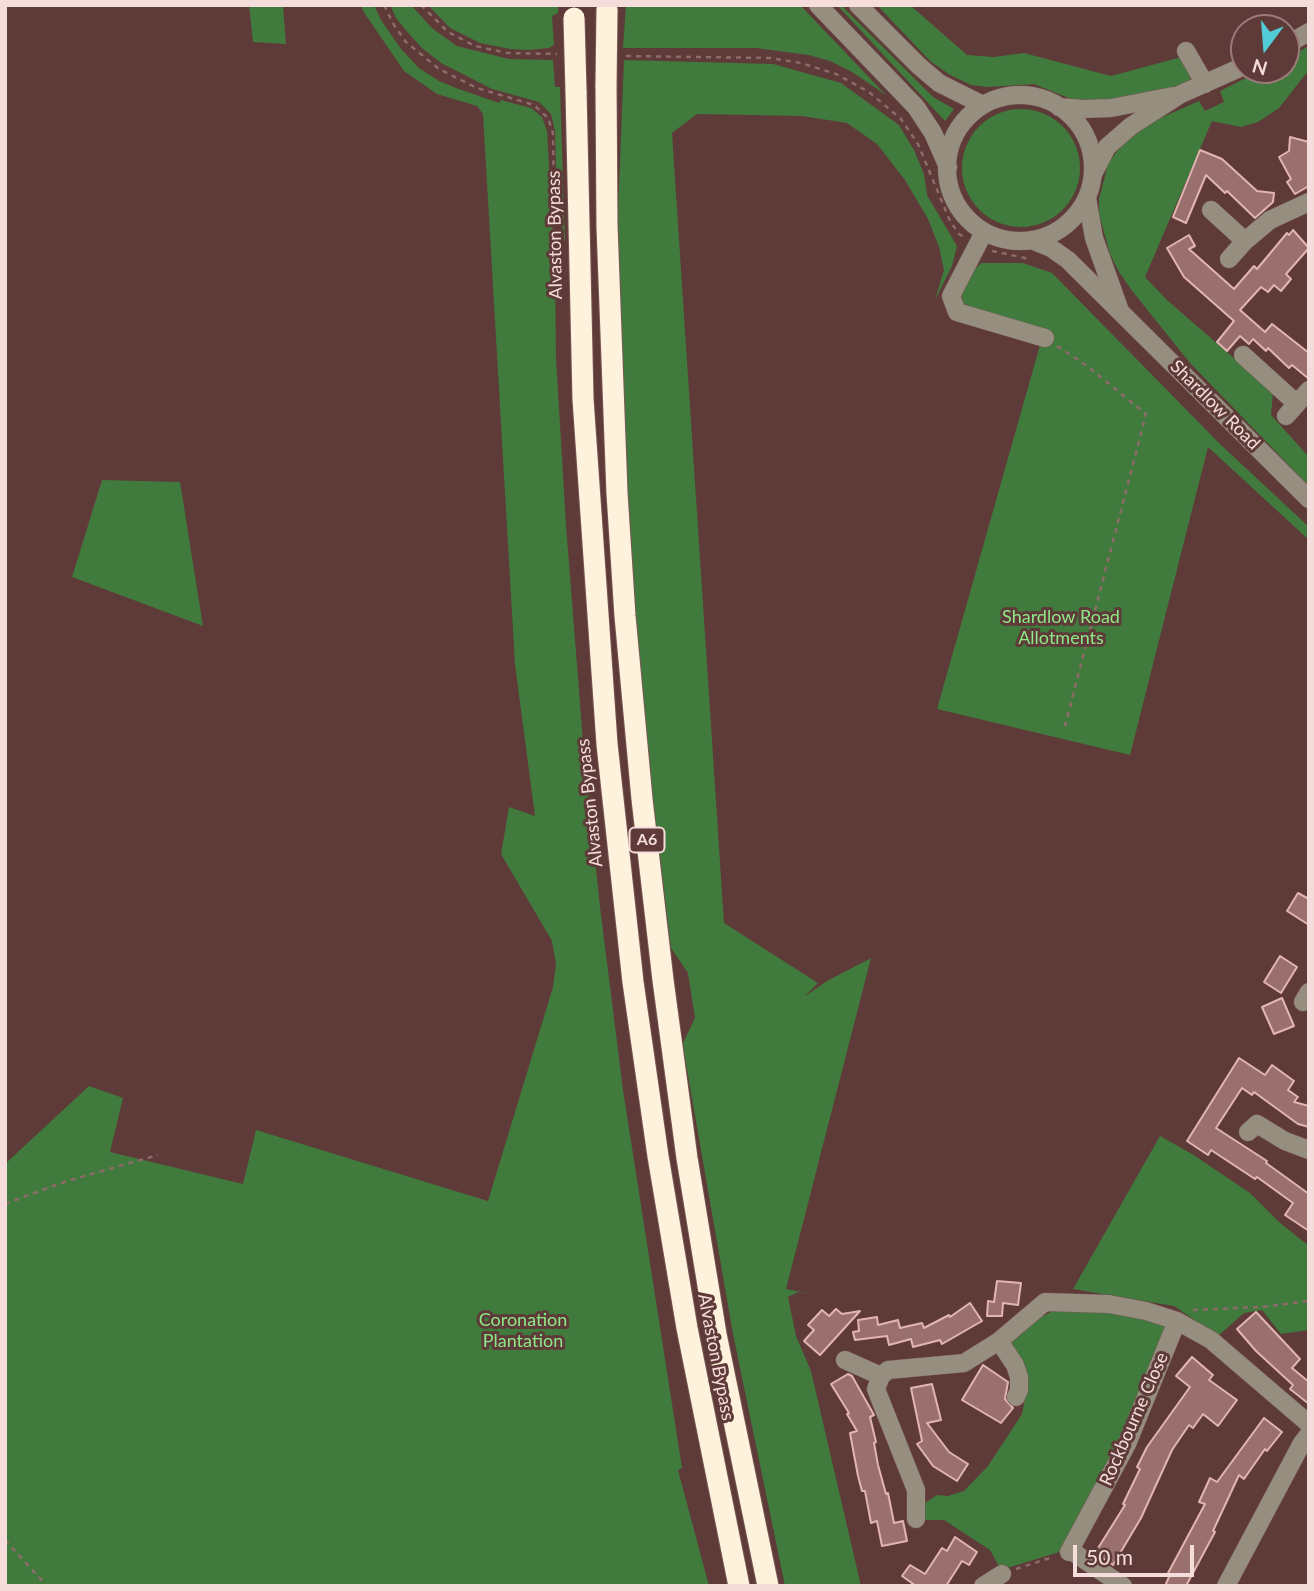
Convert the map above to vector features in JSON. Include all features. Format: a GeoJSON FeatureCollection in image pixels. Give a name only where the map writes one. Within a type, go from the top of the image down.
{"type":"FeatureCollection","features":[{"type":"Feature","properties":{"kind":"highway","name":"Alvaston Bypass"},"geometry":{"type":"LineString","coordinates":[[607,7],[609,277],[617,493],[642,799],[687,1158],[716,1334],[768,1586]]}},
{"type":"Feature","properties":{"kind":"highway","name":"Alvaston Bypass"},"geometry":{"type":"LineString","coordinates":[[574,11],[583,399],[608,757],[633,982],[658,1156],[687,1328],[739,1586]]}},
{"type":"Feature","properties":{"kind":"street"},"geometry":{"type":"LineString","coordinates":[[818,5],[916,107],[933,133],[948,167]]}},
{"type":"Feature","properties":{"kind":"street"},"geometry":{"type":"LineString","coordinates":[[858,5],[939,83],[984,105]]}},
{"type":"Feature","properties":{"kind":"street"},"geometry":{"type":"LineString","coordinates":[[1186,51],[1205,84]]}},
{"type":"Feature","properties":{"kind":"street"},"geometry":{"type":"LineString","coordinates":[[981,239],[1031,240],[1054,234],[1077,214],[1087,198],[1093,174],[1107,147],[1131,126],[1181,94],[1230,72]]}},
{"type":"Feature","properties":{"kind":"street"},"geometry":{"type":"LineString","coordinates":[[1059,107],[1111,108],[1181,94]]}},
{"type":"Feature","properties":{"kind":"street"},"geometry":{"type":"LineString","coordinates":[[981,239],[958,205],[948,177],[948,167],[951,148],[959,129],[984,105],[997,99],[1017,96],[1046,101],[1059,107],[1079,125],[1086,138],[1093,174]]}},
{"type":"Feature","properties":{"kind":"street","name":"Shardlow Road"},"geometry":{"type":"LineString","coordinates":[[1087,198],[1099,253],[1121,311]]}},
{"type":"Feature","properties":{"kind":"street"},"geometry":{"type":"LineString","coordinates":[[1229,259],[1270,220],[1309,202]]}},
{"type":"Feature","properties":{"kind":"street"},"geometry":{"type":"LineString","coordinates":[[1210,210],[1245,241]]}},
{"type":"Feature","properties":{"kind":"street"},"geometry":{"type":"LineString","coordinates":[[981,239],[951,296],[957,312],[1045,338]]}},
{"type":"Feature","properties":{"kind":"street","name":"Shardlow Road"},"geometry":{"type":"LineString","coordinates":[[1031,240],[1051,248],[1068,260],[1309,499]]}},
{"type":"Feature","properties":{"kind":"street"},"geometry":{"type":"LineString","coordinates":[[1243,355],[1263,372],[1291,410],[1309,390]]}},
{"type":"Feature","properties":{"kind":"street"},"geometry":{"type":"LineString","coordinates":[[1248,1132],[1257,1124],[1285,1141],[1309,1150]]}},
{"type":"Feature","properties":{"kind":"street"},"geometry":{"type":"LineString","coordinates":[[916,1519],[916,1490],[876,1389],[881,1376],[888,1370],[964,1363],[999,1341],[1045,1302],[1109,1304],[1146,1311],[1175,1321],[1211,1340],[1309,1424]]}},
{"type":"Feature","properties":{"kind":"street","name":"Rockbourne Close"},"geometry":{"type":"LineString","coordinates":[[1070,1551],[1127,1444],[1175,1321]]}},
{"type":"Feature","properties":{"kind":"street"},"geometry":{"type":"LineString","coordinates":[[999,1341],[1015,1365],[1019,1377],[1016,1397]]}},
{"type":"Feature","properties":{"kind":"street"},"geometry":{"type":"LineString","coordinates":[[845,1360],[881,1376]]}},
{"type":"Feature","properties":{"kind":"street"},"geometry":{"type":"LineString","coordinates":[[1226,1586],[1309,1434]]}},
{"type":"Feature","properties":{"kind":"street"},"geometry":{"type":"LineString","coordinates":[[1070,1551],[1123,1586]]}},
{"type":"Feature","properties":{"kind":"street"},"geometry":{"type":"LineString","coordinates":[[983,1586],[1002,1574]]}},
{"type":"Feature","properties":{"kind":"path"},"geometry":{"type":"LineString","coordinates":[[421,5],[448,32],[475,46],[507,53],[556,54]]}},
{"type":"Feature","properties":{"kind":"path"},"geometry":{"type":"LineString","coordinates":[[624,56],[769,58],[801,63],[836,74],[869,92],[901,119],[918,144],[950,221],[959,234],[981,239],[999,254],[1032,259]]}},
{"type":"Feature","properties":{"kind":"path"},"geometry":{"type":"LineString","coordinates":[[1045,338],[1086,365],[1146,414],[1065,726]]}},
{"type":"Feature","properties":{"kind":"path"},"geometry":{"type":"LineString","coordinates":[[5,1204],[64,1182],[158,1154]]}},
{"type":"Feature","properties":{"kind":"path"},"geometry":{"type":"LineString","coordinates":[[1175,1321],[1179,1311],[1261,1307],[1309,1301]]}},
{"type":"Feature","properties":{"kind":"path"},"geometry":{"type":"LineString","coordinates":[[5,1540],[47,1586]]}},
{"type":"Feature","properties":{"kind":"path"},"geometry":{"type":"LineString","coordinates":[[1002,1574],[1070,1551]]}},
{"type":"Feature","properties":{"kind":"green space"},"geometry":{"type":"Polygon","coordinates":[[[249,5],[283,5],[286,44],[253,42],[249,5]]]}},
{"type":"Feature","properties":{"kind":"green space","name":"Coronation Plantation"},"geometry":{"type":"Polygon","coordinates":[[[361,5],[374,5],[401,49],[419,68],[456,88],[499,103],[501,100],[531,108],[542,117],[547,131],[566,525],[584,754],[600,907],[623,1090],[682,1468],[678,1470],[709,1586],[5,1586],[5,1164],[89,1086],[123,1098],[110,1152],[243,1184],[256,1130],[488,1201],[553,987],[556,964],[552,941],[501,854],[509,807],[535,816],[515,665],[483,114],[477,106],[437,94],[404,71],[361,5]]]}},
{"type":"Feature","properties":{"kind":"green space"},"geometry":{"type":"Polygon","coordinates":[[[390,5],[411,5],[433,29],[457,46],[509,59],[553,60],[555,87],[560,87],[565,244],[557,196],[555,131],[551,114],[539,102],[492,89],[441,63],[410,35],[396,18],[390,5]]]}},
{"type":"Feature","properties":{"kind":"green space"},"geometry":{"type":"Polygon","coordinates":[[[428,5],[558,5],[558,13],[552,16],[554,45],[528,50],[480,43],[450,28],[428,5]]]}},
{"type":"Feature","properties":{"kind":"green space"},"geometry":{"type":"Polygon","coordinates":[[[626,5],[800,5],[886,95],[852,72],[830,61],[809,55],[756,48],[623,48],[626,5]]]}},
{"type":"Feature","properties":{"kind":"green space"},"geometry":{"type":"Polygon","coordinates":[[[837,5],[841,5],[933,97],[954,109],[945,121],[837,5]]]}},
{"type":"Feature","properties":{"kind":"green space"},"geometry":{"type":"Polygon","coordinates":[[[877,5],[910,5],[967,55],[994,57],[1024,53],[1111,76],[1185,56],[1191,82],[1148,96],[1081,103],[1034,84],[988,87],[971,85],[930,61],[877,5]]]}},
{"type":"Feature","properties":{"kind":"green space"},"geometry":{"type":"Polygon","coordinates":[[[1309,46],[1309,70],[1300,81],[1300,51],[1309,46]]]}},
{"type":"Feature","properties":{"kind":"green space"},"geometry":{"type":"Polygon","coordinates":[[[624,60],[773,64],[841,83],[899,125],[924,174],[927,195],[957,246],[952,266],[935,300],[944,270],[939,247],[928,219],[905,180],[877,144],[847,123],[802,116],[697,114],[672,133],[724,923],[818,983],[804,997],[827,981],[871,958],[786,1289],[817,1295],[798,1292],[788,1297],[796,1336],[811,1371],[861,1586],[785,1586],[733,1334],[685,1058],[683,1043],[695,1018],[688,973],[671,948],[649,766],[627,520],[618,213],[624,60]]]}},
{"type":"Feature","properties":{"kind":"green space"},"geometry":{"type":"Polygon","coordinates":[[[1234,84],[1298,84],[1279,108],[1258,122],[1241,127],[1212,121],[1145,277],[1167,300],[1273,392],[1271,415],[1309,457],[1309,486],[1190,363],[1133,292],[1110,254],[1099,214],[1099,199],[1108,164],[1120,147],[1147,124],[1199,101],[1205,111],[1224,102],[1220,91],[1234,84]]]}},
{"type":"Feature","properties":{"kind":"green space"},"geometry":{"type":"Polygon","coordinates":[[[1021,109],[1044,113],[1063,126],[1076,145],[1080,168],[1076,191],[1063,210],[1044,223],[1021,227],[998,223],[979,210],[966,191],[962,168],[966,145],[979,126],[998,113],[1021,109]]]}},
{"type":"Feature","properties":{"kind":"green space","name":"Shardlow Road Allotments"},"geometry":{"type":"Polygon","coordinates":[[[981,263],[1023,263],[1052,273],[1220,444],[1309,527],[1309,540],[1208,447],[1130,755],[937,709],[1044,331],[964,304],[960,291],[967,278],[981,263]]]}},
{"type":"Feature","properties":{"kind":"green space"},"geometry":{"type":"Polygon","coordinates":[[[102,480],[180,482],[203,626],[72,577],[102,480]]]}},
{"type":"Feature","properties":{"kind":"green space"},"geometry":{"type":"Polygon","coordinates":[[[1160,1136],[1250,1193],[1279,1222],[1309,1246],[1309,1330],[1281,1334],[1262,1310],[1244,1313],[1218,1336],[1174,1306],[1073,1289],[1160,1136]]]}},
{"type":"Feature","properties":{"kind":"green space"},"geometry":{"type":"Polygon","coordinates":[[[1056,1309],[1098,1309],[1161,1322],[1167,1328],[1167,1336],[1069,1549],[1001,1570],[990,1550],[944,1520],[924,1520],[922,1513],[925,1503],[937,1495],[948,1496],[964,1491],[988,1466],[1022,1414],[1025,1399],[1024,1375],[1011,1343],[1038,1319],[1056,1309]]]}},
{"type":"Feature","properties":{"kind":"building"},"geometry":{"type":"Polygon","coordinates":[[[1290,137],[1309,142],[1309,186],[1295,194],[1287,182],[1291,179],[1279,157],[1289,151],[1290,137]]]}},
{"type":"Feature","properties":{"kind":"building"},"geometry":{"type":"Polygon","coordinates":[[[1200,150],[1222,159],[1257,191],[1274,193],[1273,202],[1255,218],[1206,175],[1186,223],[1173,217],[1200,150]]]}},
{"type":"Feature","properties":{"kind":"building"},"geometry":{"type":"Polygon","coordinates":[[[1293,230],[1309,248],[1286,274],[1291,279],[1281,291],[1274,285],[1268,292],[1261,287],[1240,310],[1265,332],[1272,324],[1309,353],[1309,379],[1292,365],[1289,368],[1268,348],[1266,351],[1253,339],[1249,344],[1240,336],[1227,351],[1217,342],[1234,321],[1184,277],[1167,248],[1189,235],[1195,246],[1189,249],[1234,289],[1254,266],[1257,269],[1287,233],[1289,235],[1293,230]]]}},
{"type":"Feature","properties":{"kind":"building"},"geometry":{"type":"Polygon","coordinates":[[[1298,893],[1309,899],[1309,925],[1287,911],[1298,893]]]}},
{"type":"Feature","properties":{"kind":"building"},"geometry":{"type":"Polygon","coordinates":[[[1280,956],[1297,967],[1281,993],[1264,982],[1280,956]]]}},
{"type":"Feature","properties":{"kind":"building"},"geometry":{"type":"Polygon","coordinates":[[[1282,998],[1294,1026],[1274,1034],[1262,1007],[1282,998]]]}},
{"type":"Feature","properties":{"kind":"building"},"geometry":{"type":"Polygon","coordinates":[[[1239,1058],[1265,1075],[1272,1065],[1294,1081],[1288,1090],[1298,1097],[1294,1102],[1309,1106],[1309,1127],[1298,1124],[1254,1092],[1252,1095],[1242,1088],[1216,1128],[1267,1161],[1266,1163],[1309,1194],[1309,1231],[1285,1215],[1293,1203],[1257,1177],[1255,1179],[1211,1150],[1208,1155],[1187,1141],[1239,1058]]]}},
{"type":"Feature","properties":{"kind":"building"},"geometry":{"type":"Polygon","coordinates":[[[997,1281],[1021,1283],[1018,1305],[1003,1303],[1002,1316],[987,1316],[988,1301],[994,1302],[997,1281]]]}},
{"type":"Feature","properties":{"kind":"building"},"geometry":{"type":"Polygon","coordinates":[[[970,1303],[982,1321],[942,1344],[940,1340],[913,1347],[911,1339],[889,1345],[887,1336],[855,1340],[853,1332],[859,1331],[858,1320],[877,1317],[878,1325],[898,1320],[900,1328],[922,1323],[924,1328],[949,1315],[950,1317],[970,1303]]]}},
{"type":"Feature","properties":{"kind":"building"},"geometry":{"type":"Polygon","coordinates":[[[836,1309],[842,1314],[860,1311],[820,1355],[804,1341],[814,1330],[808,1325],[822,1310],[829,1316],[836,1309]]]}},
{"type":"Feature","properties":{"kind":"building"},"geometry":{"type":"Polygon","coordinates":[[[1256,1312],[1300,1359],[1292,1368],[1309,1382],[1309,1404],[1290,1389],[1293,1385],[1256,1351],[1237,1329],[1256,1312]]]}},
{"type":"Feature","properties":{"kind":"building"},"geometry":{"type":"Polygon","coordinates":[[[1192,1357],[1213,1375],[1209,1380],[1237,1400],[1218,1426],[1203,1414],[1193,1428],[1189,1425],[1172,1450],[1141,1518],[1113,1565],[1095,1553],[1125,1505],[1123,1504],[1140,1469],[1137,1467],[1147,1447],[1190,1387],[1176,1376],[1192,1357]]]}},
{"type":"Feature","properties":{"kind":"building"},"geometry":{"type":"Polygon","coordinates":[[[983,1365],[1008,1382],[1005,1399],[1013,1408],[1001,1423],[962,1400],[983,1365]]]}},
{"type":"Feature","properties":{"kind":"building"},"geometry":{"type":"Polygon","coordinates":[[[848,1374],[852,1376],[874,1415],[870,1417],[878,1465],[886,1494],[888,1493],[894,1523],[903,1521],[907,1541],[882,1546],[877,1521],[871,1523],[850,1433],[857,1431],[831,1384],[848,1374]]]}},
{"type":"Feature","properties":{"kind":"building"},"geometry":{"type":"Polygon","coordinates":[[[932,1384],[941,1420],[927,1423],[949,1452],[968,1464],[957,1481],[933,1466],[917,1444],[922,1441],[911,1388],[932,1384]]]}},
{"type":"Feature","properties":{"kind":"building"},"geometry":{"type":"Polygon","coordinates":[[[1264,1418],[1282,1432],[1267,1451],[1265,1449],[1244,1479],[1239,1475],[1213,1531],[1215,1532],[1186,1586],[1165,1586],[1169,1577],[1167,1575],[1205,1504],[1199,1502],[1210,1478],[1217,1482],[1264,1418]]]}},
{"type":"Feature","properties":{"kind":"building"},"geometry":{"type":"Polygon","coordinates":[[[955,1537],[977,1552],[969,1565],[962,1561],[946,1586],[916,1586],[902,1576],[910,1565],[925,1574],[942,1548],[947,1551],[955,1537]]]}}]}
